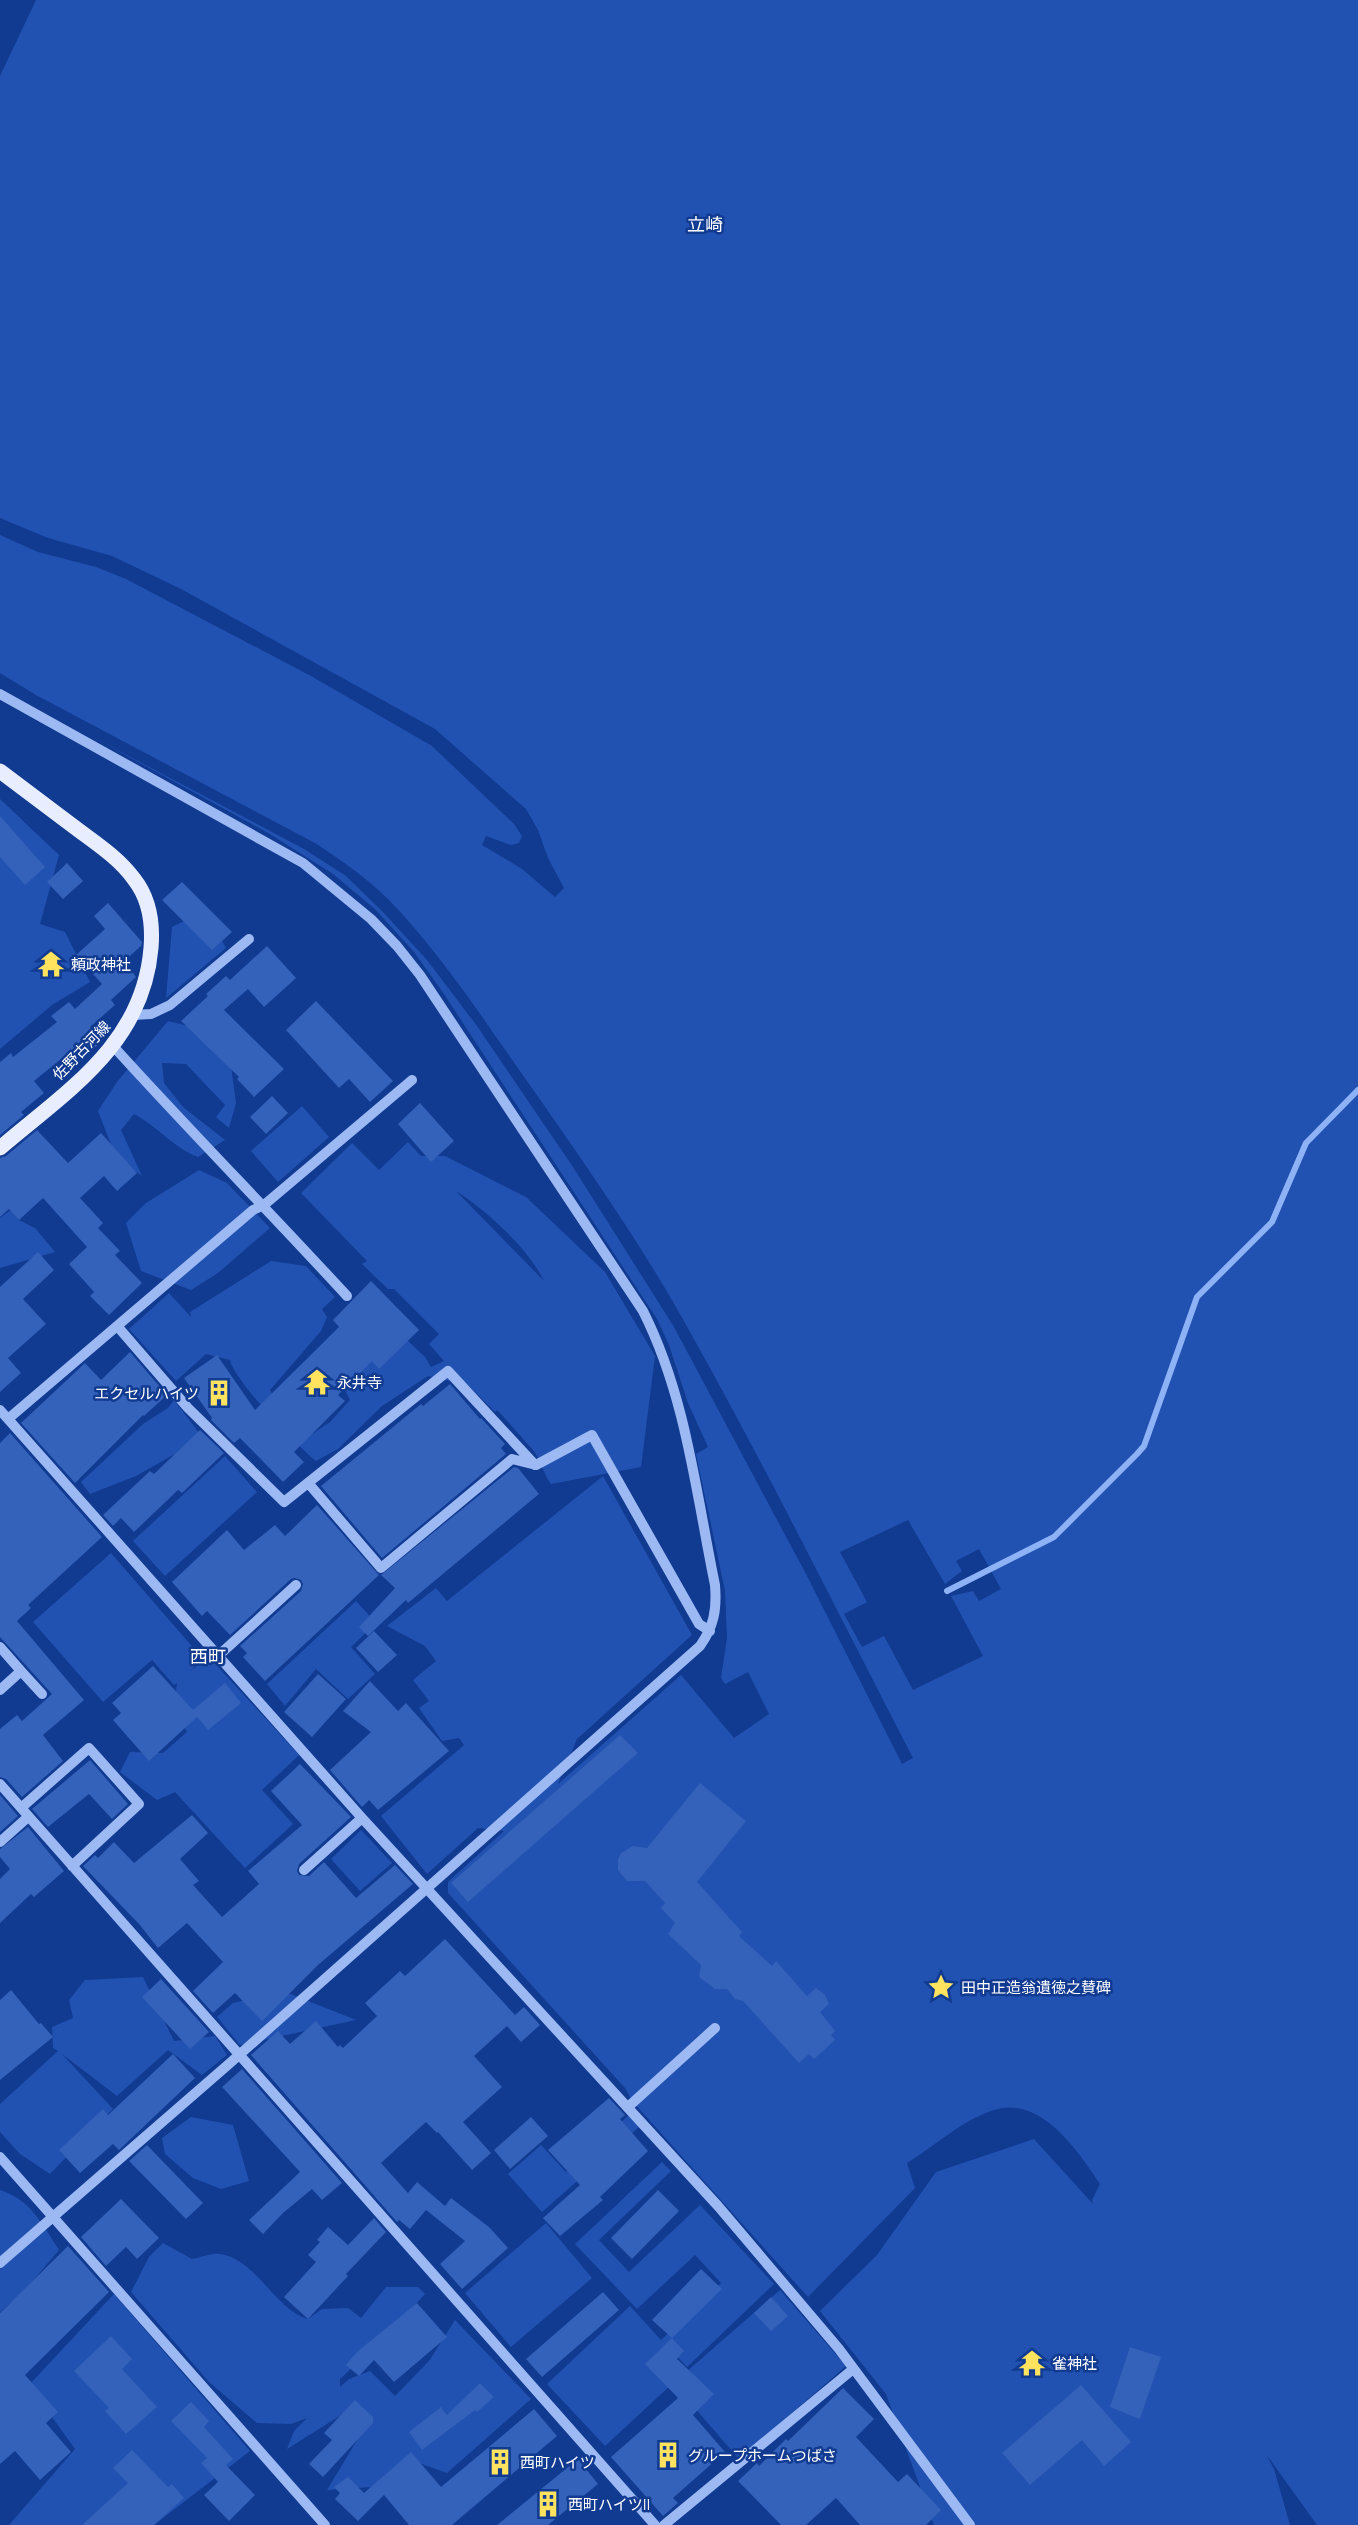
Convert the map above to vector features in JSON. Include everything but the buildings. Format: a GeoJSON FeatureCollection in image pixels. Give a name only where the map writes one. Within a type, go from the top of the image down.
{"type":"FeatureCollection","features":[{"type":"Feature","properties":{"kind":"main road","name":"佐野古河線"},"geometry":{"type":"LineString","coordinates":[[0,771],[118,861],[134,879],[145,897],[152,940],[150,967],[144,991],[114,1047],[0,1148]]}},
{"type":"Feature","properties":{"kind":"street"},"geometry":{"type":"LineString","coordinates":[[0,694],[303,863],[371,919],[420,975],[643,1311],[661,1346],[678,1402],[715,1586],[716,1604],[710,1631],[700,1646],[687,1658],[0,2264]]}},
{"type":"Feature","properties":{"kind":"street"},"geometry":{"type":"LineString","coordinates":[[133,1015],[151,1014],[170,1005],[249,939]]}},
{"type":"Feature","properties":{"kind":"street"},"geometry":{"type":"LineString","coordinates":[[114,1047],[197,1139],[264,1205],[347,1296]]}},
{"type":"Feature","properties":{"kind":"street"},"geometry":{"type":"LineString","coordinates":[[8,1419],[253,1210],[264,1205],[412,1080]]}},
{"type":"Feature","properties":{"kind":"street"},"geometry":{"type":"LineString","coordinates":[[118,1327],[188,1407],[284,1502],[448,1371],[536,1465]]}},
{"type":"Feature","properties":{"kind":"street"},"geometry":{"type":"LineString","coordinates":[[0,1410],[362,1818],[718,2206],[839,2349],[852,2370],[970,2525]]}},
{"type":"Feature","properties":{"kind":"street"},"geometry":{"type":"LineString","coordinates":[[309,1484],[381,1568],[512,1459],[536,1465],[592,1435],[699,1624],[710,1631]]}},
{"type":"Feature","properties":{"kind":"street"},"geometry":{"type":"LineString","coordinates":[[218,1656],[296,1585]]}},
{"type":"Feature","properties":{"kind":"street"},"geometry":{"type":"LineString","coordinates":[[0,1647],[42,1694]]}},
{"type":"Feature","properties":{"kind":"street"},"geometry":{"type":"LineString","coordinates":[[0,1690],[21,1671]]}},
{"type":"Feature","properties":{"kind":"street"},"geometry":{"type":"LineString","coordinates":[[0,1842],[25,1812],[89,1748],[139,1804],[72,1866]]}},
{"type":"Feature","properties":{"kind":"street"},"geometry":{"type":"LineString","coordinates":[[0,1784],[655,2525]]}},
{"type":"Feature","properties":{"kind":"street"},"geometry":{"type":"LineString","coordinates":[[304,1870],[362,1818]]}},
{"type":"Feature","properties":{"kind":"street"},"geometry":{"type":"LineString","coordinates":[[628,2107],[715,2028]]}},
{"type":"Feature","properties":{"kind":"street"},"geometry":{"type":"LineString","coordinates":[[0,2157],[325,2525]]}},
{"type":"Feature","properties":{"kind":"street"},"geometry":{"type":"LineString","coordinates":[[664,2525],[852,2370]]}},
{"type":"Feature","properties":{"kind":"shaded area"},"geometry":{"type":"Polygon","coordinates":[[[36,0],[1358,0],[1358,2525],[1317,2525],[1266,2454],[1274,2469],[1290,2525],[934,2525],[886,2394],[820,2311],[877,2255],[936,2172],[1034,2139],[1093,2204],[1092,2200],[1100,2184],[1081,2156],[1056,2129],[1042,2118],[1027,2111],[1011,2108],[982,2114],[907,2163],[915,2188],[808,2297],[633,2102],[625,2088],[448,1893],[448,1882],[504,1831],[478,1828],[427,1874],[381,1816],[464,1745],[459,1738],[442,1741],[419,1708],[429,1701],[413,1680],[436,1661],[425,1646],[387,1626],[436,1588],[447,1601],[603,1476],[692,1635],[577,1739],[558,1784],[681,1675],[734,1738],[769,1714],[748,1672],[725,1684],[721,1678],[727,1638],[725,1591],[696,1454],[708,1447],[688,1403],[669,1345],[657,1319],[444,994],[414,952],[376,910],[333,874],[270,834],[89,735],[304,849],[346,876],[427,960],[477,1026],[573,1167],[674,1327],[806,1574],[902,1764],[913,1758],[767,1475],[659,1278],[623,1220],[565,1136],[478,1011],[427,943],[381,892],[315,843],[36,695],[0,673],[0,535],[38,552],[96,567],[126,579],[311,676],[432,746],[514,824],[522,836],[519,843],[511,845],[486,836],[482,845],[522,869],[555,897],[564,888],[526,809],[435,729],[181,589],[112,556],[48,538],[0,518],[0,76],[36,0]],[[908,1520],[840,1552],[867,1602],[844,1614],[862,1647],[884,1636],[913,1690],[983,1656],[951,1596],[973,1591],[979,1601],[1001,1589],[979,1549],[956,1561],[962,1571],[945,1584],[908,1520]]]}},
{"type":"Feature","properties":{"kind":"shaded area"},"geometry":{"type":"Polygon","coordinates":[[[0,799],[59,855],[40,924],[65,932],[90,982],[52,1005],[0,1049],[0,799]]]}},
{"type":"Feature","properties":{"kind":"shaded area"},"geometry":{"type":"Polygon","coordinates":[[[205,911],[226,948],[166,998],[172,927],[205,911]]]}},
{"type":"Feature","properties":{"kind":"shaded area"},"geometry":{"type":"Polygon","coordinates":[[[168,1021],[192,1027],[230,1059],[236,1103],[229,1128],[216,1117],[225,1105],[186,1064],[162,1063],[164,1083],[183,1107],[225,1140],[198,1157],[181,1148],[134,1114],[121,1130],[142,1176],[115,1155],[98,1111],[117,1082],[168,1021]]]}},
{"type":"Feature","properties":{"kind":"shaded area"},"geometry":{"type":"Polygon","coordinates":[[[302,1106],[329,1137],[278,1182],[251,1151],[302,1106]]]}},
{"type":"Feature","properties":{"kind":"shaded area"},"geometry":{"type":"Polygon","coordinates":[[[408,1142],[421,1156],[445,1156],[526,1197],[605,1272],[655,1356],[641,1467],[551,1484],[536,1454],[497,1410],[495,1412],[468,1385],[428,1376],[382,1406],[338,1449],[316,1461],[254,1397],[242,1382],[230,1360],[206,1354],[176,1381],[129,1329],[169,1293],[191,1317],[190,1312],[271,1261],[306,1266],[335,1297],[322,1309],[327,1317],[321,1331],[270,1390],[283,1414],[309,1436],[330,1422],[350,1400],[338,1377],[352,1361],[373,1361],[406,1339],[425,1357],[431,1367],[444,1361],[429,1344],[439,1334],[394,1289],[388,1289],[362,1264],[367,1261],[301,1193],[352,1143],[379,1170],[408,1142]],[[456,1191],[544,1281],[528,1256],[506,1231],[456,1191]]]}},
{"type":"Feature","properties":{"kind":"shaded area"},"geometry":{"type":"Polygon","coordinates":[[[199,1170],[227,1183],[270,1228],[218,1273],[191,1290],[141,1271],[126,1223],[146,1203],[199,1170]]]}},
{"type":"Feature","properties":{"kind":"shaded area"},"geometry":{"type":"Polygon","coordinates":[[[11,1210],[19,1220],[35,1228],[55,1252],[0,1268],[0,1218],[11,1210]]]}},
{"type":"Feature","properties":{"kind":"shaded area"},"geometry":{"type":"Polygon","coordinates":[[[174,1400],[203,1438],[136,1476],[90,1494],[81,1482],[143,1424],[168,1408],[174,1400]]]}},
{"type":"Feature","properties":{"kind":"shaded area"},"geometry":{"type":"Polygon","coordinates":[[[225,1456],[257,1492],[165,1576],[133,1541],[225,1456]]]}},
{"type":"Feature","properties":{"kind":"shaded area"},"geometry":{"type":"Polygon","coordinates":[[[111,1553],[203,1659],[189,1672],[209,1657],[299,1755],[262,1790],[293,1824],[245,1868],[175,1792],[157,1800],[120,1772],[130,1752],[163,1753],[187,1732],[174,1709],[177,1683],[174,1685],[152,1660],[103,1702],[33,1622],[111,1553]]]}},
{"type":"Feature","properties":{"kind":"shaded area"},"geometry":{"type":"Polygon","coordinates":[[[356,1601],[376,1623],[351,1647],[375,1674],[348,1699],[316,1669],[285,1706],[267,1684],[356,1601]]]}},
{"type":"Feature","properties":{"kind":"shaded area"},"geometry":{"type":"Polygon","coordinates":[[[361,1830],[392,1863],[360,1891],[331,1859],[361,1830]]]}},
{"type":"Feature","properties":{"kind":"shaded area"},"geometry":{"type":"Polygon","coordinates":[[[143,1977],[174,2041],[215,2036],[227,2055],[202,2075],[168,2050],[117,2096],[62,2054],[113,2109],[50,2174],[20,2154],[0,2132],[0,2104],[58,2051],[53,2048],[52,2027],[73,2018],[69,2000],[85,1980],[143,1977]]]}},
{"type":"Feature","properties":{"kind":"shaded area"},"geometry":{"type":"Polygon","coordinates":[[[283,1991],[356,2020],[240,2045],[217,2017],[233,2003],[283,1991]]]}},
{"type":"Feature","properties":{"kind":"shaded area"},"geometry":{"type":"Polygon","coordinates":[[[629,2115],[639,2127],[542,2212],[508,2174],[541,2145],[566,2172],[629,2115]]]}},
{"type":"Feature","properties":{"kind":"shaded area"},"geometry":{"type":"Polygon","coordinates":[[[191,2117],[233,2125],[249,2181],[221,2189],[193,2178],[165,2154],[162,2138],[191,2117]]]}},
{"type":"Feature","properties":{"kind":"shaded area"},"geometry":{"type":"Polygon","coordinates":[[[662,2162],[671,2171],[599,2240],[629,2272],[700,2205],[774,2284],[687,2367],[667,2346],[677,2380],[780,2290],[846,2366],[739,2459],[673,2383],[605,2446],[547,2384],[630,2306],[661,2340],[721,2283],[695,2255],[637,2309],[575,2244],[662,2162]]]}},
{"type":"Feature","properties":{"kind":"shaded area"},"geometry":{"type":"Polygon","coordinates":[[[0,2190],[28,2206],[59,2250],[25,2290],[0,2312],[0,2190]]]}},
{"type":"Feature","properties":{"kind":"shaded area"},"geometry":{"type":"Polygon","coordinates":[[[546,2223],[592,2278],[511,2347],[465,2293],[546,2223]]]}},
{"type":"Feature","properties":{"kind":"shaded area"},"geometry":{"type":"Polygon","coordinates":[[[163,2243],[192,2259],[216,2254],[232,2257],[244,2264],[286,2306],[296,2314],[308,2319],[322,2309],[348,2308],[361,2318],[386,2287],[418,2287],[425,2294],[396,2326],[340,2379],[340,2387],[349,2379],[370,2371],[395,2396],[429,2361],[455,2320],[531,2399],[447,2473],[408,2459],[371,2487],[327,2490],[365,2427],[354,2407],[287,2449],[294,2431],[307,2418],[291,2424],[257,2423],[209,2382],[131,2292],[149,2257],[163,2243]]]}},
{"type":"Feature","properties":{"kind":"shaded area"},"geometry":{"type":"Polygon","coordinates":[[[114,2294],[250,2451],[154,2525],[9,2525],[75,2449],[29,2385],[114,2294]]]}},
{"type":"Feature","properties":{"kind":"waterway"},"geometry":{"type":"LineString","coordinates":[[947,1591],[1054,1537],[1144,1446],[1197,1297],[1272,1222],[1306,1143],[1358,1090]]}},
{"type":"Feature","properties":{"kind":"place","name":"頼政神社"},"geometry":{"type":"Point","coordinates":[51,964]}},
{"type":"Feature","properties":{"kind":"place","name":"永井寺"},"geometry":{"type":"Point","coordinates":[317,1382]}},
{"type":"Feature","properties":{"kind":"place","name":"エクセルハイツ"},"geometry":{"type":"Point","coordinates":[219,1393]}},
{"type":"Feature","properties":{"kind":"place","name":"田中正造翁遺徳之賛碑"},"geometry":{"type":"Point","coordinates":[941,1987]}},
{"type":"Feature","properties":{"kind":"place","name":"雀神社"},"geometry":{"type":"Point","coordinates":[1032,2363]}},
{"type":"Feature","properties":{"kind":"place","name":"グループホームつばさ"},"geometry":{"type":"Point","coordinates":[668,2455]}},
{"type":"Feature","properties":{"kind":"place","name":"西町ハイツ"},"geometry":{"type":"Point","coordinates":[500,2462]}},
{"type":"Feature","properties":{"kind":"place","name":"西町ハイツII"},"geometry":{"type":"Point","coordinates":[548,2504]}},
{"type":"Feature","properties":{"kind":"district","name":"立崎"},"geometry":{"type":"Point","coordinates":[705,224]}},
{"type":"Feature","properties":{"kind":"district","name":"西町"},"geometry":{"type":"Point","coordinates":[208,1656]}}]}
